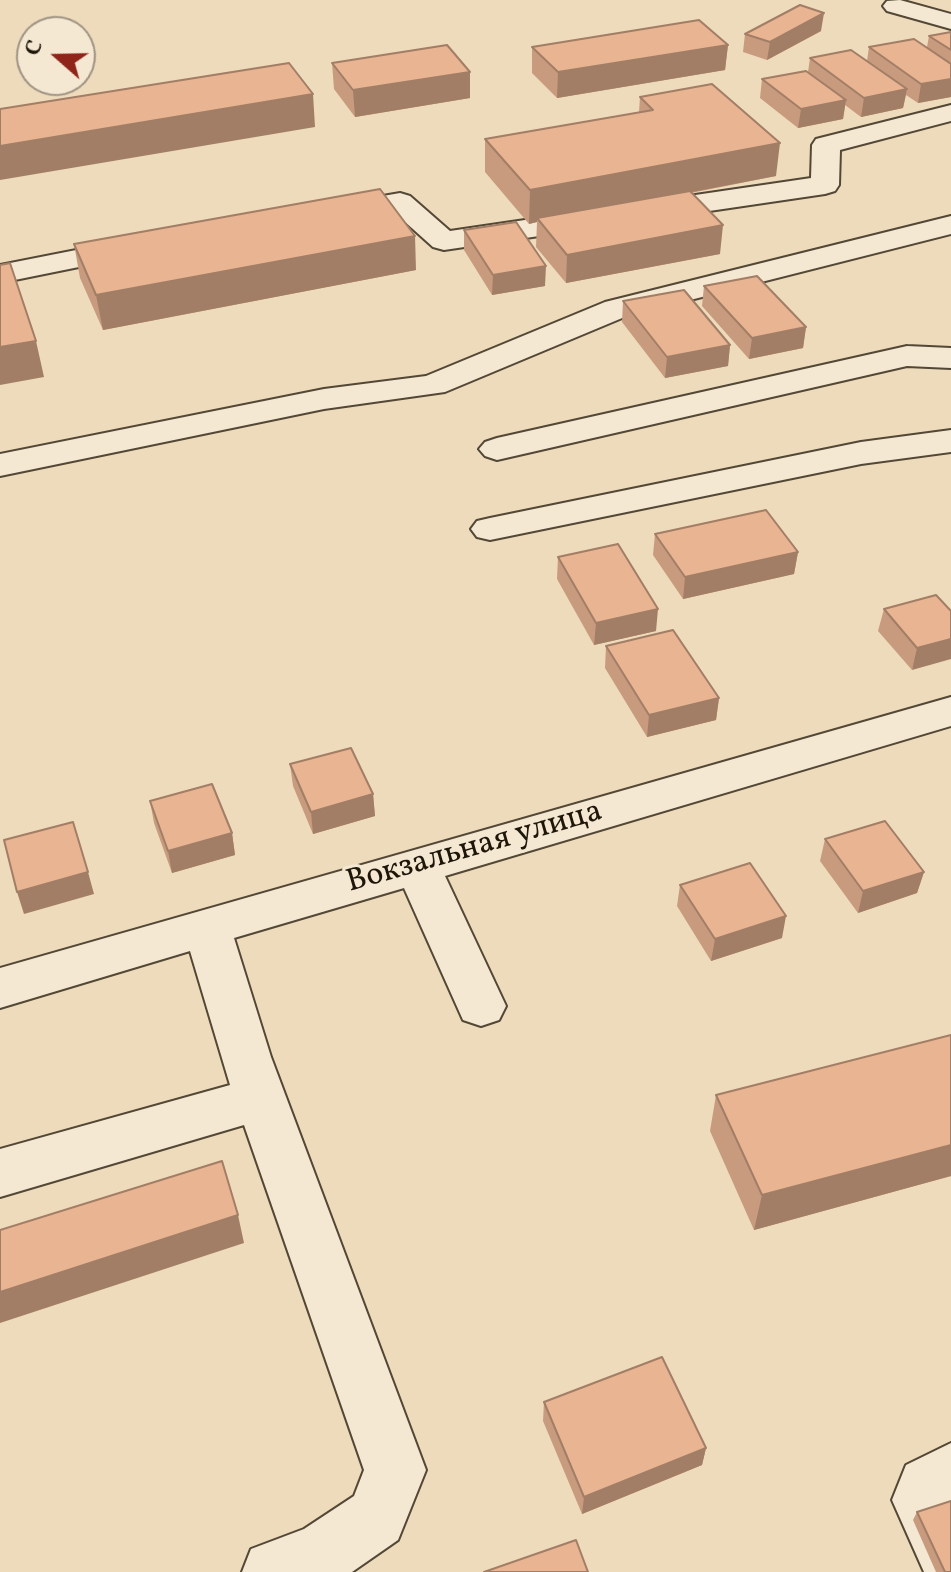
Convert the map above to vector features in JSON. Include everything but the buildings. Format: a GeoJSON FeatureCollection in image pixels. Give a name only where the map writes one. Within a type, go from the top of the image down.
{"type":"FeatureCollection","features":[{"type":"Feature","properties":{"kind":"street"},"geometry":{"type":"LineString","coordinates":[[895,6],[951,22]]}},
{"type":"Feature","properties":{"kind":"street"},"geometry":{"type":"LineString","coordinates":[[308,218],[400,202],[444,241],[825,185],[826,145],[951,113]]}},
{"type":"Feature","properties":{"kind":"street"},"geometry":{"type":"LineString","coordinates":[[0,465],[324,399],[433,385],[616,309],[951,225]]}},
{"type":"Feature","properties":{"kind":"street"},"geometry":{"type":"LineString","coordinates":[[0,274],[170,241]]}},
{"type":"Feature","properties":{"kind":"street"},"geometry":{"type":"LineString","coordinates":[[497,449],[907,356],[951,358]]}},
{"type":"Feature","properties":{"kind":"street"},"geometry":{"type":"LineString","coordinates":[[490,529],[861,453],[951,441]]}},
{"type":"Feature","properties":{"kind":"street","name":"Вокзальная улица"},"geometry":{"type":"LineString","coordinates":[[0,988],[951,711]]}},
{"type":"Feature","properties":{"kind":"street"},"geometry":{"type":"LineString","coordinates":[[418,866],[481,1006]]}},
{"type":"Feature","properties":{"kind":"street"},"geometry":{"type":"LineString","coordinates":[[207,927],[261,1098],[395,1470],[376,1518],[323,1554],[274,1572]]}},
{"type":"Feature","properties":{"kind":"street"},"geometry":{"type":"LineString","coordinates":[[0,1173],[261,1098]]}},
{"type":"Feature","properties":{"kind":"street"},"geometry":{"type":"LineString","coordinates":[[951,1474],[928,1487],[923,1500],[951,1558]]}}]}
